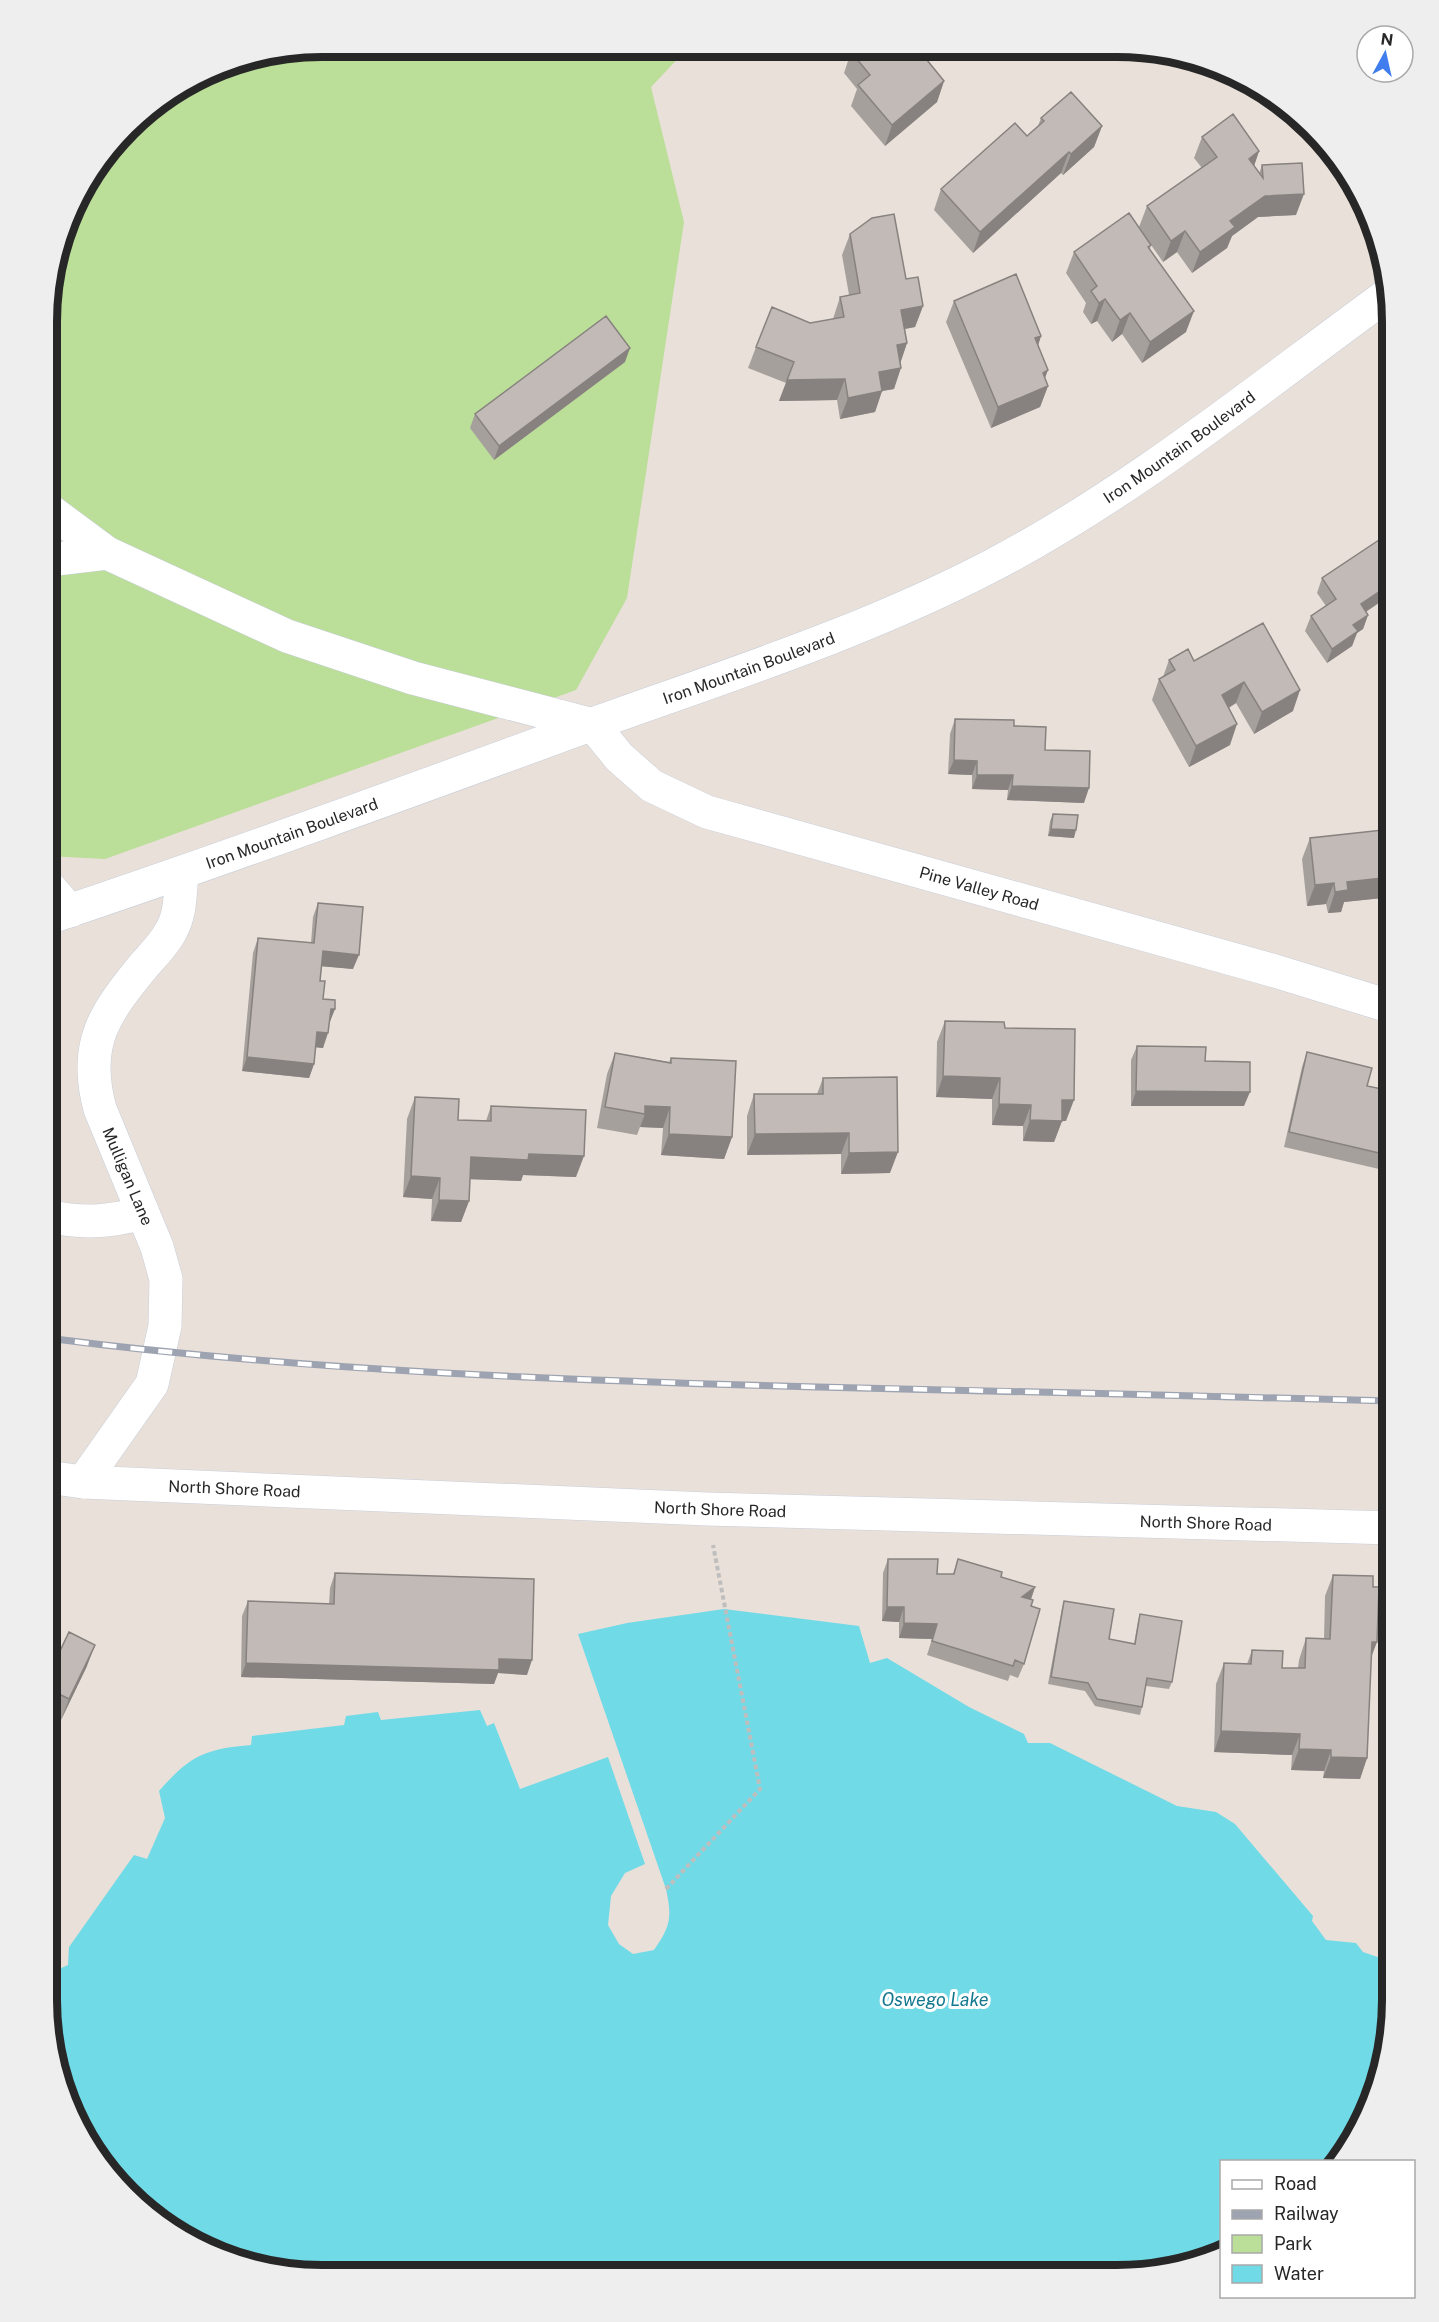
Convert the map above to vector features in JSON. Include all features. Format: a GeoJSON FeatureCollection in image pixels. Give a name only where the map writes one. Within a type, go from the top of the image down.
{"type":"FeatureCollection","features":[{"type":"Feature","properties":{"kind":"street","name":"Iron Mountain Boulevard"},"geometry":{"type":"LineString","coordinates":[[59,914],[182,873],[847,631],[999,562],[1053,531],[1136,477],[1381,300]]}},
{"type":"Feature","properties":{"kind":"street"},"geometry":{"type":"LineString","coordinates":[[57,517],[107,554],[287,636],[413,678],[593,724]]}},
{"type":"Feature","properties":{"kind":"street"},"geometry":{"type":"LineString","coordinates":[[57,559],[107,554]]}},
{"type":"Feature","properties":{"kind":"street","name":"Pine Valley Road"},"geometry":{"type":"LineString","coordinates":[[593,724],[619,757],[652,786],[707,812],[1275,970],[1382,1004]]}},
{"type":"Feature","properties":{"kind":"street","name":"Mulligan Lane"},"geometry":{"type":"LineString","coordinates":[[83,1482],[152,1384],[161,1353],[165,1326],[166,1279],[157,1247],[100,1109],[93,1086],[93,1064],[102,1023],[112,1004],[170,934],[177,920],[182,873]]}},
{"type":"Feature","properties":{"kind":"street"},"geometry":{"type":"LineString","coordinates":[[57,1218],[75,1222],[109,1222],[143,1213]]}},
{"type":"Feature","properties":{"kind":"street","name":"North Shore Road"},"geometry":{"type":"LineString","coordinates":[[57,1478],[83,1482],[707,1509],[1382,1528]]}},
{"type":"Feature","properties":{"kind":"path"},"geometry":{"type":"LineString","coordinates":[[666,1889],[760,1790],[707,1509]]}},
{"type":"Feature","properties":{"kind":"green space"},"geometry":{"type":"Polygon","coordinates":[[[322,57],[679,57],[651,87],[684,222],[627,598],[576,690],[105,859],[57,856],[57,322],[59,287],[71,237],[84,205],[112,161],[147,123],[189,93],[221,77],[270,62],[322,57]]]}},
{"type":"Feature","properties":{"kind":"water","name":"Oswego Lake"},"geometry":{"type":"Polygon","coordinates":[[[724,1609],[859,1626],[870,1663],[887,1658],[969,1707],[1024,1734],[1028,1743],[1050,1743],[1177,1806],[1216,1812],[1235,1824],[1313,1916],[1312,1921],[1326,1940],[1356,1943],[1363,1952],[1382,1959],[1380,2035],[1373,2069],[1355,2117],[1328,2160],[1220,2160],[1220,2244],[1169,2260],[1117,2265],[322,2265],[287,2263],[253,2256],[205,2238],[175,2220],[147,2199],[123,2175],[102,2147],[77,2101],[66,2069],[59,2035],[57,1970],[68,1965],[69,1947],[134,1855],[147,1859],[165,1818],[159,1791],[189,1762],[199,1756],[221,1749],[251,1745],[252,1736],[344,1725],[346,1716],[378,1712],[381,1720],[480,1710],[487,1726],[494,1723],[520,1789],[608,1757],[645,1864],[625,1873],[611,1896],[608,1925],[619,1944],[633,1954],[654,1950],[669,1921],[666,1889],[578,1634],[627,1623],[724,1609]]]}},
{"type":"Feature","properties":{"kind":"building"},"geometry":{"type":"Polygon","coordinates":[[[855,57],[924,57],[944,81],[892,125],[858,85],[870,75],[855,57]]]}},
{"type":"Feature","properties":{"kind":"building"},"geometry":{"type":"Polygon","coordinates":[[[1071,92],[1102,126],[1071,154],[1069,152],[980,232],[941,189],[1015,123],[1027,136],[1044,121],[1041,118],[1071,92]]]}},
{"type":"Feature","properties":{"kind":"building"},"geometry":{"type":"Polygon","coordinates":[[[1233,114],[1259,151],[1249,159],[1263,178],[1262,165],[1302,163],[1304,194],[1265,196],[1230,221],[1235,227],[1200,252],[1185,231],[1171,241],[1147,206],[1217,157],[1202,137],[1233,114]]]}},
{"type":"Feature","properties":{"kind":"building"},"geometry":{"type":"Polygon","coordinates":[[[1129,213],[1151,245],[1148,247],[1194,311],[1150,342],[1130,313],[1120,320],[1105,299],[1099,303],[1091,291],[1097,286],[1074,252],[1129,213]]]}},
{"type":"Feature","properties":{"kind":"building"},"geometry":{"type":"Polygon","coordinates":[[[894,214],[906,279],[918,277],[923,306],[901,310],[907,343],[897,345],[901,368],[879,372],[882,391],[848,398],[845,379],[787,380],[794,362],[756,347],[772,307],[810,323],[844,317],[840,297],[860,293],[850,234],[872,218],[894,214]]]}},
{"type":"Feature","properties":{"kind":"building"},"geometry":{"type":"Polygon","coordinates":[[[1016,274],[1041,336],[1035,338],[1048,370],[1043,373],[1048,386],[998,407],[954,301],[1016,274]]]}},
{"type":"Feature","properties":{"kind":"building"},"geometry":{"type":"Polygon","coordinates":[[[606,316],[630,348],[499,446],[475,414],[606,316]]]}},
{"type":"Feature","properties":{"kind":"building"},"geometry":{"type":"Polygon","coordinates":[[[1379,540],[1382,545],[1382,590],[1361,604],[1368,615],[1353,625],[1358,631],[1332,649],[1311,616],[1336,599],[1322,578],[1379,540]]]}},
{"type":"Feature","properties":{"kind":"building"},"geometry":{"type":"Polygon","coordinates":[[[1263,623],[1300,690],[1262,712],[1244,682],[1222,695],[1237,724],[1196,746],[1159,679],[1175,670],[1169,660],[1188,649],[1194,661],[1263,623]]]}},
{"type":"Feature","properties":{"kind":"building"},"geometry":{"type":"Polygon","coordinates":[[[955,719],[1014,720],[1014,726],[1046,727],[1045,750],[1090,751],[1089,788],[1012,786],[1013,775],[977,775],[977,761],[954,760],[955,719]]]}},
{"type":"Feature","properties":{"kind":"building"},"geometry":{"type":"Polygon","coordinates":[[[1053,814],[1078,815],[1076,830],[1051,829],[1053,814]]]}},
{"type":"Feature","properties":{"kind":"building"},"geometry":{"type":"Polygon","coordinates":[[[1382,830],[1382,878],[1347,882],[1348,890],[1335,892],[1334,883],[1315,885],[1310,838],[1382,830]]]}},
{"type":"Feature","properties":{"kind":"building"},"geometry":{"type":"Polygon","coordinates":[[[318,903],[363,907],[359,955],[323,951],[320,981],[325,981],[323,999],[335,1000],[335,1009],[331,1009],[328,1033],[317,1032],[314,1064],[247,1057],[258,938],[314,943],[318,903]]]}},
{"type":"Feature","properties":{"kind":"building"},"geometry":{"type":"Polygon","coordinates":[[[945,1021],[1004,1022],[1005,1028],[1075,1029],[1074,1100],[1062,1100],[1062,1121],[1030,1120],[1031,1105],[999,1104],[1000,1078],[943,1076],[945,1021]]]}},
{"type":"Feature","properties":{"kind":"building"},"geometry":{"type":"Polygon","coordinates":[[[1137,1046],[1206,1047],[1205,1061],[1250,1062],[1250,1092],[1136,1091],[1137,1046]]]}},
{"type":"Feature","properties":{"kind":"building"},"geometry":{"type":"Polygon","coordinates":[[[1307,1052],[1372,1068],[1367,1086],[1382,1089],[1382,1154],[1289,1132],[1307,1052]]]}},
{"type":"Feature","properties":{"kind":"building"},"geometry":{"type":"Polygon","coordinates":[[[615,1053],[671,1063],[671,1058],[736,1061],[732,1137],[669,1134],[670,1107],[645,1106],[645,1114],[605,1107],[615,1053]]]}},
{"type":"Feature","properties":{"kind":"building"},"geometry":{"type":"Polygon","coordinates":[[[897,1077],[898,1152],[849,1153],[849,1133],[755,1134],[754,1094],[823,1094],[823,1078],[897,1077]]]}},
{"type":"Feature","properties":{"kind":"building"},"geometry":{"type":"Polygon","coordinates":[[[415,1097],[459,1099],[458,1120],[491,1121],[491,1106],[586,1110],[584,1156],[529,1154],[528,1160],[471,1157],[469,1201],[439,1200],[440,1178],[411,1176],[415,1097]]]}},
{"type":"Feature","properties":{"kind":"building"},"geometry":{"type":"Polygon","coordinates":[[[888,1559],[938,1559],[937,1574],[954,1574],[958,1559],[1002,1572],[1001,1577],[1035,1587],[1022,1597],[1033,1600],[1031,1606],[1040,1609],[1024,1664],[1015,1660],[1013,1666],[932,1641],[937,1624],[904,1623],[904,1607],[887,1607],[888,1559]]]}},
{"type":"Feature","properties":{"kind":"building"},"geometry":{"type":"Polygon","coordinates":[[[335,1573],[534,1579],[532,1660],[499,1659],[499,1670],[246,1663],[248,1601],[334,1604],[335,1573]]]}},
{"type":"Feature","properties":{"kind":"building"},"geometry":{"type":"Polygon","coordinates":[[[1333,1575],[1373,1576],[1373,1587],[1379,1587],[1377,1642],[1372,1642],[1367,1758],[1331,1757],[1331,1750],[1299,1749],[1300,1734],[1221,1731],[1224,1663],[1251,1664],[1252,1650],[1283,1651],[1282,1668],[1305,1668],[1306,1638],[1330,1639],[1333,1575]]]}},
{"type":"Feature","properties":{"kind":"building"},"geometry":{"type":"Polygon","coordinates":[[[1064,1601],[1114,1609],[1109,1639],[1135,1644],[1140,1614],[1182,1621],[1172,1682],[1147,1678],[1142,1707],[1097,1699],[1088,1683],[1051,1677],[1064,1601]]]}},
{"type":"Feature","properties":{"kind":"building"},"geometry":{"type":"Polygon","coordinates":[[[69,1632],[95,1645],[69,1699],[57,1693],[57,1657],[69,1632]]]}},
{"type":"Feature","properties":{"kind":"railway"},"geometry":{"type":"LineString","coordinates":[[57,1339],[239,1359],[528,1377],[817,1387],[1382,1401]]}}]}
